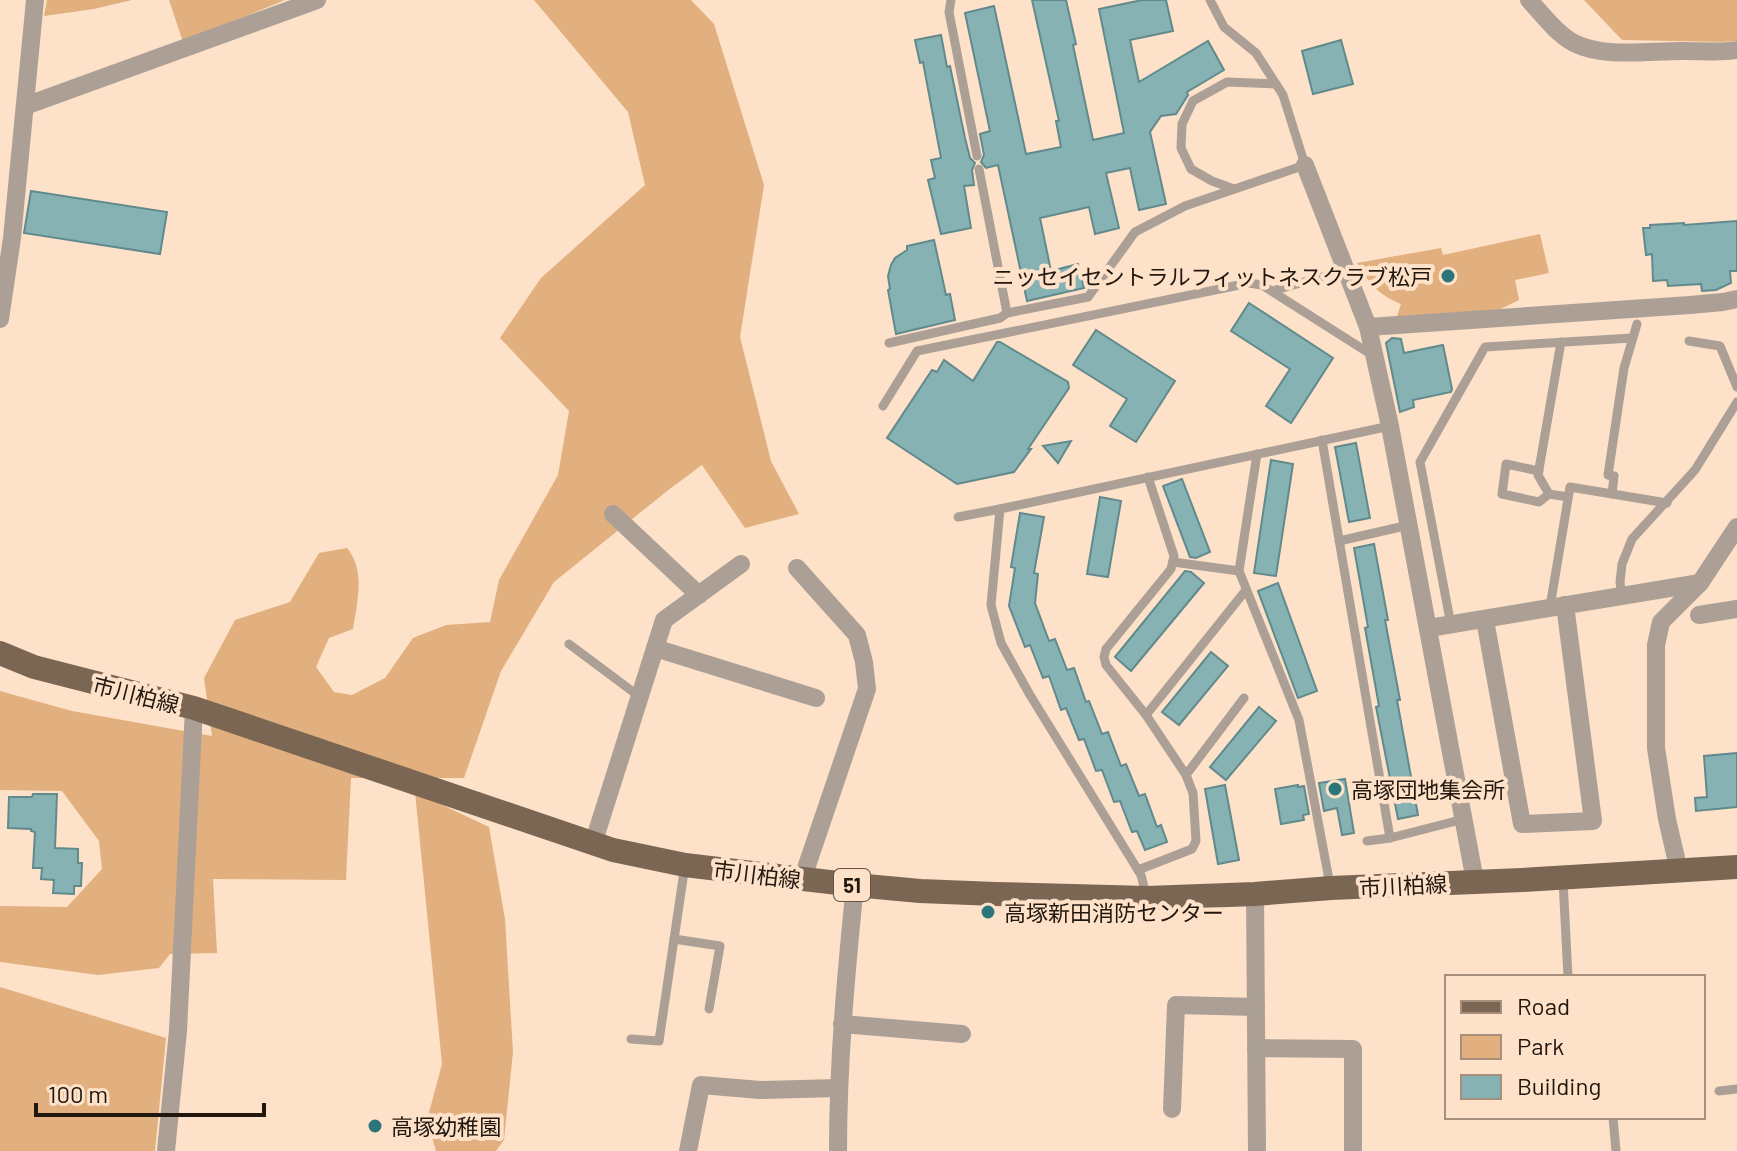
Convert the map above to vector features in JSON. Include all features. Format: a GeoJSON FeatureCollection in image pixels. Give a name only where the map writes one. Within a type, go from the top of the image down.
{"type":"FeatureCollection","features":[{"type":"Feature","properties":{"kind":"main road","name":"市川柏線"},"geometry":{"type":"LineString","coordinates":[[0,653],[34,667],[194,708],[624,853],[685,865],[802,880],[920,891],[1147,898],[1737,867]]}},
{"type":"Feature","properties":{"kind":"street"},"geometry":{"type":"LineString","coordinates":[[0,319],[12,238],[35,0]]}},
{"type":"Feature","properties":{"kind":"street"},"geometry":{"type":"LineString","coordinates":[[25,106],[317,0]]}},
{"type":"Feature","properties":{"kind":"street"},"geometry":{"type":"LineString","coordinates":[[1529,0],[1574,43],[1597,50],[1737,50]]}},
{"type":"Feature","properties":{"kind":"street"},"geometry":{"type":"LineString","coordinates":[[1305,165],[1368,327],[1375,356],[1475,881]]}},
{"type":"Feature","properties":{"kind":"street"},"geometry":{"type":"LineString","coordinates":[[1368,327],[1737,299]]}},
{"type":"Feature","properties":{"kind":"street"},"geometry":{"type":"LineString","coordinates":[[613,514],[699,595]]}},
{"type":"Feature","properties":{"kind":"street"},"geometry":{"type":"LineString","coordinates":[[1679,871],[1656,748],[1656,645],[1661,622],[1700,583],[1737,527]]}},
{"type":"Feature","properties":{"kind":"street"},"geometry":{"type":"LineString","coordinates":[[593,844],[664,620],[741,564]]}},
{"type":"Feature","properties":{"kind":"street"},"geometry":{"type":"LineString","coordinates":[[797,568],[857,635],[867,689],[802,880]]}},
{"type":"Feature","properties":{"kind":"street"},"geometry":{"type":"LineString","coordinates":[[1429,628],[1700,583]]}},
{"type":"Feature","properties":{"kind":"street"},"geometry":{"type":"LineString","coordinates":[[1485,620],[1522,824],[1593,821],[1557,606]]}},
{"type":"Feature","properties":{"kind":"street"},"geometry":{"type":"LineString","coordinates":[[1699,615],[1737,609]]}},
{"type":"Feature","properties":{"kind":"street"},"geometry":{"type":"LineString","coordinates":[[655,648],[816,698]]}},
{"type":"Feature","properties":{"kind":"street"},"geometry":{"type":"LineString","coordinates":[[166,1151],[178,1031],[194,708]]}},
{"type":"Feature","properties":{"kind":"street"},"geometry":{"type":"LineString","coordinates":[[838,1151],[842,1024],[855,885]]}},
{"type":"Feature","properties":{"kind":"street"},"geometry":{"type":"LineString","coordinates":[[1255,894],[1257,1151]]}},
{"type":"Feature","properties":{"kind":"street"},"geometry":{"type":"LineString","coordinates":[[1172,1109],[1176,1005],[1256,1007]]}},
{"type":"Feature","properties":{"kind":"street"},"geometry":{"type":"LineString","coordinates":[[842,1024],[962,1034]]}},
{"type":"Feature","properties":{"kind":"street"},"geometry":{"type":"LineString","coordinates":[[1256,1048],[1353,1049],[1353,1151]]}},
{"type":"Feature","properties":{"kind":"street"},"geometry":{"type":"LineString","coordinates":[[688,1151],[701,1085],[760,1090],[838,1088]]}},
{"type":"Feature","properties":{"kind":"lane"},"geometry":{"type":"LineString","coordinates":[[951,0],[949,12],[977,156]]}},
{"type":"Feature","properties":{"kind":"lane"},"geometry":{"type":"LineString","coordinates":[[889,343],[1000,318],[1007,313],[1088,297],[1135,232],[1185,206],[1305,165],[1283,95],[1256,53],[1224,27],[1210,0]]}},
{"type":"Feature","properties":{"kind":"lane"},"geometry":{"type":"LineString","coordinates":[[1234,189],[1191,169],[1181,148],[1182,124],[1193,101],[1227,82],[1276,84]]}},
{"type":"Feature","properties":{"kind":"lane"},"geometry":{"type":"LineString","coordinates":[[979,169],[1007,313]]}},
{"type":"Feature","properties":{"kind":"lane"},"geometry":{"type":"LineString","coordinates":[[1272,291],[1346,270]]}},
{"type":"Feature","properties":{"kind":"lane"},"geometry":{"type":"LineString","coordinates":[[883,406],[917,351],[1249,283],[1262,285],[1375,356]]}},
{"type":"Feature","properties":{"kind":"lane"},"geometry":{"type":"LineString","coordinates":[[1612,494],[1614,476],[1608,475],[1624,368],[1637,324]]}},
{"type":"Feature","properties":{"kind":"lane"},"geometry":{"type":"LineString","coordinates":[[1451,625],[1420,462],[1485,347],[1632,338]]}},
{"type":"Feature","properties":{"kind":"lane"},"geometry":{"type":"LineString","coordinates":[[1689,341],[1720,346],[1737,387]]}},
{"type":"Feature","properties":{"kind":"lane"},"geometry":{"type":"LineString","coordinates":[[1549,494],[1538,475],[1561,342]]}},
{"type":"Feature","properties":{"kind":"lane"},"geometry":{"type":"LineString","coordinates":[[1622,596],[1622,564],[1632,539],[1695,470],[1737,402]]}},
{"type":"Feature","properties":{"kind":"lane"},"geometry":{"type":"LineString","coordinates":[[958,517],[1390,426]]}},
{"type":"Feature","properties":{"kind":"lane"},"geometry":{"type":"LineString","coordinates":[[1322,440],[1390,838]]}},
{"type":"Feature","properties":{"kind":"lane"},"geometry":{"type":"LineString","coordinates":[[1257,454],[1239,571],[1299,720],[1331,888]]}},
{"type":"Feature","properties":{"kind":"lane"},"geometry":{"type":"LineString","coordinates":[[1539,471],[1506,464],[1502,494],[1539,502],[1549,494],[1568,497]]}},
{"type":"Feature","properties":{"kind":"lane"},"geometry":{"type":"LineString","coordinates":[[1138,870],[1192,849],[1196,841],[1193,793],[1186,775],[1146,715],[1106,665],[1104,657],[1106,649],[1171,569],[1173,562],[1174,556],[1148,477]]}},
{"type":"Feature","properties":{"kind":"lane"},"geometry":{"type":"LineString","coordinates":[[1557,606],[1570,487],[1667,503]]}},
{"type":"Feature","properties":{"kind":"lane"},"geometry":{"type":"LineString","coordinates":[[1000,509],[991,605],[1001,643],[1141,875],[1147,898]]}},
{"type":"Feature","properties":{"kind":"lane"},"geometry":{"type":"LineString","coordinates":[[1339,541],[1409,525]]}},
{"type":"Feature","properties":{"kind":"lane"},"geometry":{"type":"LineString","coordinates":[[1173,562],[1239,571]]}},
{"type":"Feature","properties":{"kind":"lane"},"geometry":{"type":"LineString","coordinates":[[1146,715],[1246,590]]}},
{"type":"Feature","properties":{"kind":"lane"},"geometry":{"type":"LineString","coordinates":[[569,644],[640,697]]}},
{"type":"Feature","properties":{"kind":"lane"},"geometry":{"type":"LineString","coordinates":[[1186,775],[1244,698]]}},
{"type":"Feature","properties":{"kind":"lane"},"geometry":{"type":"LineString","coordinates":[[1367,841],[1464,819]]}},
{"type":"Feature","properties":{"kind":"lane"},"geometry":{"type":"LineString","coordinates":[[631,1039],[659,1041],[685,865]]}},
{"type":"Feature","properties":{"kind":"lane"},"geometry":{"type":"LineString","coordinates":[[1563,877],[1568,975]]}},
{"type":"Feature","properties":{"kind":"lane"},"geometry":{"type":"LineString","coordinates":[[674,939],[720,946],[709,1009]]}},
{"type":"Feature","properties":{"kind":"lane"},"geometry":{"type":"LineString","coordinates":[[1719,1091],[1737,1089]]}},
{"type":"Feature","properties":{"kind":"lane"},"geometry":{"type":"LineString","coordinates":[[1613,1119],[1616,1151]]}},
{"type":"Feature","properties":{"kind":"green space"},"geometry":{"type":"Polygon","coordinates":[[[47,0],[132,0],[44,16],[47,0]]]}},
{"type":"Feature","properties":{"kind":"green space"},"geometry":{"type":"Polygon","coordinates":[[[169,0],[285,0],[183,42],[169,0]]]}},
{"type":"Feature","properties":{"kind":"green space"},"geometry":{"type":"Polygon","coordinates":[[[534,0],[691,0],[714,24],[764,185],[740,337],[771,461],[799,514],[745,528],[702,465],[667,491],[554,582],[501,671],[464,778],[351,778],[346,880],[213,879],[217,953],[170,954],[159,968],[98,975],[0,962],[0,906],[67,907],[102,869],[99,841],[62,791],[0,790],[0,691],[72,711],[212,736],[204,678],[235,620],[290,602],[319,553],[347,548],[357,567],[358,577],[353,629],[329,638],[316,667],[334,692],[352,695],[385,678],[413,638],[446,625],[490,622],[499,580],[558,475],[569,411],[500,338],[541,278],[645,185],[628,112],[534,0]]]}},
{"type":"Feature","properties":{"kind":"green space"},"geometry":{"type":"Polygon","coordinates":[[[1584,0],[1737,0],[1737,41],[1622,40],[1584,0]]]}},
{"type":"Feature","properties":{"kind":"green space","name":"ニッセイセントラルフィットネスクラブ松戸"},"geometry":{"type":"Polygon","coordinates":[[[1540,234],[1549,273],[1515,280],[1519,300],[1482,318],[1397,316],[1401,304],[1375,288],[1357,263],[1441,248],[1443,255],[1540,234]]]}},
{"type":"Feature","properties":{"kind":"green space"},"geometry":{"type":"Polygon","coordinates":[[[415,792],[489,827],[505,919],[513,1052],[504,1140],[496,1151],[436,1151],[427,1120],[442,1064],[415,792]]]}},
{"type":"Feature","properties":{"kind":"green space"},"geometry":{"type":"Polygon","coordinates":[[[0,987],[166,1038],[155,1151],[0,1151],[0,987]]]}},
{"type":"Feature","properties":{"kind":"building"},"geometry":{"type":"Polygon","coordinates":[[[1032,0],[1066,0],[1093,140],[1124,133],[1099,9],[1142,0],[1166,0],[1173,31],[1130,40],[1139,82],[1208,41],[1224,70],[1187,92],[1176,114],[1161,116],[1150,132],[1166,204],[1139,210],[1130,168],[1106,173],[1119,228],[1095,234],[1089,207],[1040,218],[1051,271],[1078,264],[1084,288],[1027,301],[998,165],[986,168],[981,162],[984,155],[980,134],[990,131],[965,13],[994,6],[1026,154],[1061,147],[1056,121],[1059,121],[1032,0]]]}},
{"type":"Feature","properties":{"kind":"building"},"geometry":{"type":"Polygon","coordinates":[[[941,35],[970,158],[975,163],[972,170],[974,185],[964,186],[971,228],[941,234],[928,180],[935,178],[931,160],[941,158],[923,62],[920,63],[915,40],[941,35]]]}},
{"type":"Feature","properties":{"kind":"building"},"geometry":{"type":"Polygon","coordinates":[[[1341,40],[1353,84],[1313,94],[1302,51],[1341,40]]]}},
{"type":"Feature","properties":{"kind":"building"},"geometry":{"type":"Polygon","coordinates":[[[31,191],[167,212],[160,254],[24,233],[31,191]]]}},
{"type":"Feature","properties":{"kind":"building"},"geometry":{"type":"Polygon","coordinates":[[[1737,221],[1737,271],[1730,271],[1731,283],[1716,290],[1702,291],[1701,284],[1668,286],[1667,280],[1653,281],[1652,254],[1646,255],[1643,228],[1650,228],[1650,225],[1737,221]]]}},
{"type":"Feature","properties":{"kind":"building"},"geometry":{"type":"Polygon","coordinates":[[[934,240],[955,320],[896,334],[888,290],[891,265],[907,250],[907,246],[934,240]]]}},
{"type":"Feature","properties":{"kind":"building"},"geometry":{"type":"Polygon","coordinates":[[[1249,303],[1333,358],[1291,423],[1266,406],[1290,369],[1231,331],[1249,303]]]}},
{"type":"Feature","properties":{"kind":"building"},"geometry":{"type":"Polygon","coordinates":[[[1096,330],[1175,381],[1136,442],[1110,426],[1127,399],[1073,365],[1096,330]]]}},
{"type":"Feature","properties":{"kind":"building"},"geometry":{"type":"Polygon","coordinates":[[[1392,338],[1401,339],[1404,353],[1443,345],[1451,392],[1413,400],[1414,407],[1400,412],[1386,343],[1392,338]]]}},
{"type":"Feature","properties":{"kind":"building"},"geometry":{"type":"Polygon","coordinates":[[[997,342],[1068,382],[1069,388],[1014,472],[957,484],[887,438],[932,370],[937,372],[944,360],[973,381],[997,342]]]}},
{"type":"Feature","properties":{"kind":"building"},"geometry":{"type":"Polygon","coordinates":[[[1071,441],[1058,463],[1043,446],[1071,441]]]}},
{"type":"Feature","properties":{"kind":"building"},"geometry":{"type":"Polygon","coordinates":[[[1356,443],[1370,518],[1349,522],[1335,447],[1356,443]]]}},
{"type":"Feature","properties":{"kind":"building"},"geometry":{"type":"Polygon","coordinates":[[[1271,460],[1293,464],[1276,576],[1254,573],[1271,460]]]}},
{"type":"Feature","properties":{"kind":"building"},"geometry":{"type":"Polygon","coordinates":[[[1182,479],[1210,552],[1196,558],[1190,557],[1163,486],[1182,479]]]}},
{"type":"Feature","properties":{"kind":"building"},"geometry":{"type":"Polygon","coordinates":[[[1100,497],[1121,501],[1108,577],[1087,574],[1100,497]]]}},
{"type":"Feature","properties":{"kind":"building"},"geometry":{"type":"Polygon","coordinates":[[[1020,513],[1044,517],[1034,573],[1038,574],[1035,603],[1049,641],[1055,639],[1067,670],[1074,668],[1102,734],[1108,732],[1121,766],[1126,764],[1139,796],[1145,794],[1157,827],[1161,825],[1167,842],[1145,850],[1137,831],[1132,832],[1120,801],[1114,802],[1102,770],[1096,771],[1084,739],[1079,740],[1066,708],[1061,710],[1049,676],[1043,678],[1030,645],[1025,647],[1009,606],[1015,568],[1011,567],[1020,513]]]}},
{"type":"Feature","properties":{"kind":"building"},"geometry":{"type":"Polygon","coordinates":[[[1374,544],[1418,815],[1398,819],[1376,707],[1379,706],[1354,548],[1374,544]]]}},
{"type":"Feature","properties":{"kind":"building"},"geometry":{"type":"Polygon","coordinates":[[[1185,571],[1204,583],[1131,671],[1115,657],[1185,571]]]}},
{"type":"Feature","properties":{"kind":"building"},"geometry":{"type":"Polygon","coordinates":[[[1278,583],[1317,691],[1298,698],[1258,591],[1278,583]]]}},
{"type":"Feature","properties":{"kind":"building"},"geometry":{"type":"Polygon","coordinates":[[[1211,652],[1228,666],[1179,725],[1162,712],[1211,652]]]}},
{"type":"Feature","properties":{"kind":"building"},"geometry":{"type":"Polygon","coordinates":[[[1259,707],[1276,721],[1226,780],[1210,767],[1259,707]]]}},
{"type":"Feature","properties":{"kind":"building"},"geometry":{"type":"Polygon","coordinates":[[[1737,753],[1737,807],[1696,811],[1695,798],[1707,797],[1704,756],[1737,753]]]}},
{"type":"Feature","properties":{"kind":"building"},"geometry":{"type":"Polygon","coordinates":[[[1345,779],[1354,833],[1342,835],[1337,808],[1324,811],[1319,783],[1345,779]]]}},
{"type":"Feature","properties":{"kind":"building"},"geometry":{"type":"Polygon","coordinates":[[[1225,785],[1239,860],[1218,864],[1205,789],[1225,785]]]}},
{"type":"Feature","properties":{"kind":"building"},"geometry":{"type":"Polygon","coordinates":[[[1304,786],[1309,814],[1303,815],[1304,820],[1281,824],[1275,789],[1304,786]]]}},
{"type":"Feature","properties":{"kind":"building"},"geometry":{"type":"Polygon","coordinates":[[[33,794],[57,794],[55,848],[78,849],[78,863],[82,863],[81,886],[74,886],[74,894],[53,893],[54,880],[41,879],[42,868],[33,868],[35,832],[8,828],[9,797],[32,797],[33,794]]]}},
{"type":"Feature","properties":{"kind":"place","name":"ニッセイセントラルフィットネスクラブ松戸"},"geometry":{"type":"Point","coordinates":[1448,276]}},
{"type":"Feature","properties":{"kind":"place","name":"高塚団地集会所"},"geometry":{"type":"Point","coordinates":[1335,789]}},
{"type":"Feature","properties":{"kind":"place","name":"高塚新田消防センター"},"geometry":{"type":"Point","coordinates":[988,912]}},
{"type":"Feature","properties":{"kind":"place","name":"高塚幼稚園"},"geometry":{"type":"Point","coordinates":[375,1126]}}]}
